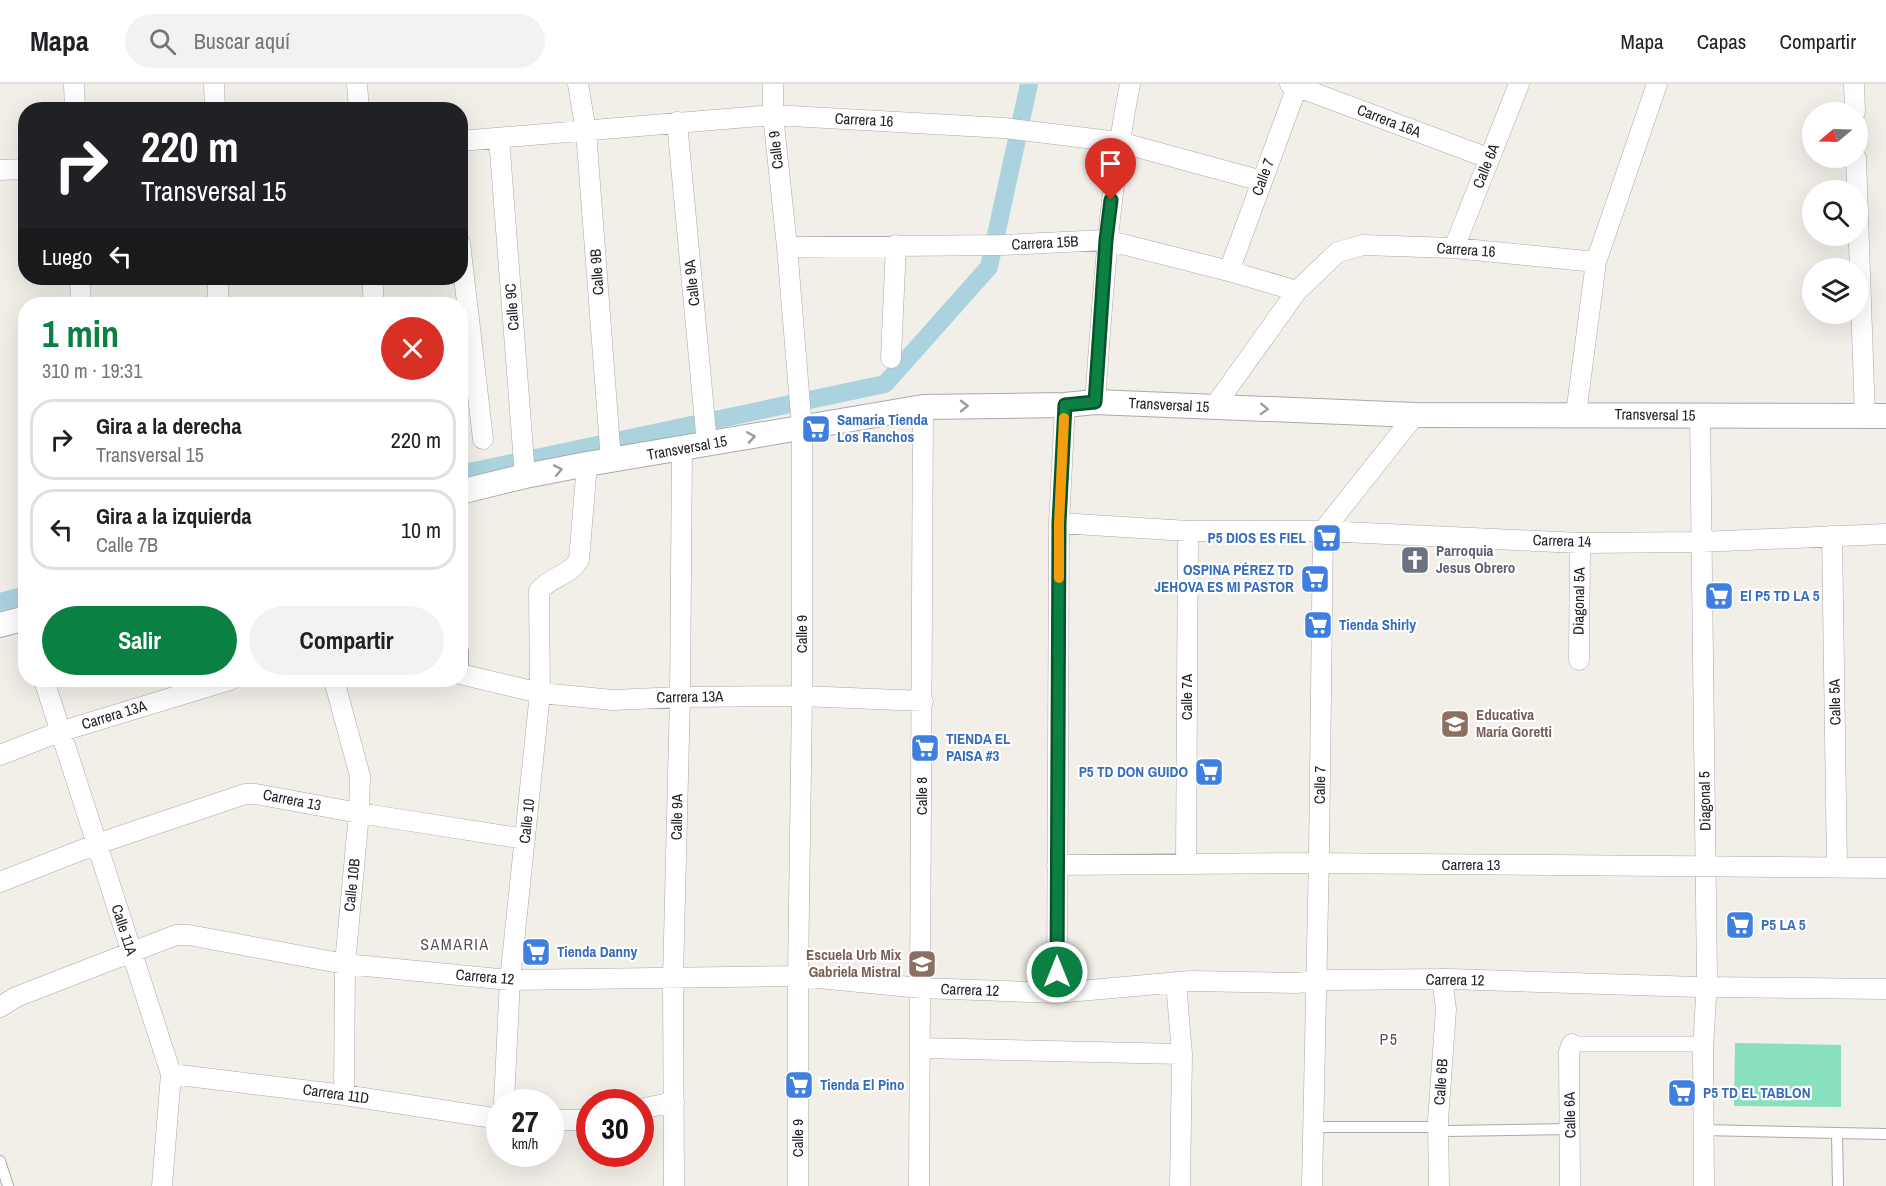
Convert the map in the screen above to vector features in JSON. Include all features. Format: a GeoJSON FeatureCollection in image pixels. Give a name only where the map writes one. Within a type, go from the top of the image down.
{"type":"FeatureCollection","features":[{"type":"Feature","properties":{"kind":"street"},"geometry":{"type":"LineString","coordinates":[[74,84],[75,102]]}},
{"type":"Feature","properties":{"kind":"street"},"geometry":{"type":"LineString","coordinates":[[214,84],[215,102]]}},
{"type":"Feature","properties":{"kind":"street"},"geometry":{"type":"LineString","coordinates":[[357,84],[358,102]]}},
{"type":"Feature","properties":{"kind":"street","name":"Calle 9B"},"geometry":{"type":"LineString","coordinates":[[578,84],[586,131],[610,449]]}},
{"type":"Feature","properties":{"kind":"street","name":"Calle 9"},"geometry":{"type":"LineString","coordinates":[[773,84],[773,115],[802,422],[798,1186]]}},
{"type":"Feature","properties":{"kind":"street"},"geometry":{"type":"LineString","coordinates":[[1095,402],[1106,240],[1119,142],[1130,84]]}},
{"type":"Feature","properties":{"kind":"street","name":"Calle 6A"},"geometry":{"type":"LineString","coordinates":[[1454,248],[1519,84]]}},
{"type":"Feature","properties":{"kind":"street"},"geometry":{"type":"LineString","coordinates":[[1576,414],[1596,262],[1657,84]]}},
{"type":"Feature","properties":{"kind":"street"},"geometry":{"type":"LineString","coordinates":[[1854,84],[1855,102]]}},
{"type":"Feature","properties":{"kind":"street","name":"Carrera 16A"},"geometry":{"type":"LineString","coordinates":[[1295,85],[1488,158]]}},
{"type":"Feature","properties":{"kind":"street","name":"Calle 7"},"geometry":{"type":"LineString","coordinates":[[1230,271],[1295,85]]}},
{"type":"Feature","properties":{"kind":"street","name":"Carrera 16"},"geometry":{"type":"LineString","coordinates":[[468,140],[773,115],[1004,128],[1119,142],[1262,181]]}},
{"type":"Feature","properties":{"kind":"street","name":"Calle 9A"},"geometry":{"type":"LineString","coordinates":[[677,122],[707,437]]}},
{"type":"Feature","properties":{"kind":"street","name":"Calle 9C"},"geometry":{"type":"LineString","coordinates":[[499,138],[524,466]]}},
{"type":"Feature","properties":{"kind":"street"},"geometry":{"type":"LineString","coordinates":[[1857,168],[1875,417]]}},
{"type":"Feature","properties":{"kind":"street"},"geometry":{"type":"LineString","coordinates":[[0,170],[18,170]]}},
{"type":"Feature","properties":{"kind":"street","name":"Carrera 15B"},"geometry":{"type":"LineString","coordinates":[[787,247],[995,245],[1106,240],[1230,271],[1297,291]]}},
{"type":"Feature","properties":{"kind":"street"},"geometry":{"type":"LineString","coordinates":[[891,358],[896,245]]}},
{"type":"Feature","properties":{"kind":"street","name":"Carrera 16"},"geometry":{"type":"LineString","coordinates":[[1297,291],[1338,252],[1363,245],[1454,248],[1596,262]]}},
{"type":"Feature","properties":{"kind":"street"},"geometry":{"type":"LineString","coordinates":[[1214,407],[1297,291]]}},
{"type":"Feature","properties":{"kind":"street"},"geometry":{"type":"LineString","coordinates":[[468,311],[483,439]]}},
{"type":"Feature","properties":{"kind":"street","name":"Transversal 15"},"geometry":{"type":"LineString","coordinates":[[468,489],[524,466],[587,464],[610,449],[682,449],[707,437],[923,407],[1065,405],[1095,402],[1415,415],[1875,417]]}},
{"type":"Feature","properties":{"kind":"street"},"geometry":{"type":"LineString","coordinates":[[1057,993],[1059,523],[1065,405]]}},
{"type":"Feature","properties":{"kind":"street","name":"Calle 8"},"geometry":{"type":"LineString","coordinates":[[919,1186],[923,407]]}},
{"type":"Feature","properties":{"kind":"street"},"geometry":{"type":"LineString","coordinates":[[1323,531],[1415,415]]}},
{"type":"Feature","properties":{"kind":"street","name":"Diagonal 5"},"geometry":{"type":"LineString","coordinates":[[1700,416],[1707,987],[1703,1044],[1704,1186]]}},
{"type":"Feature","properties":{"kind":"street","name":"Calle 9A"},"geometry":{"type":"LineString","coordinates":[[674,1186],[673,978],[680,697],[682,449]]}},
{"type":"Feature","properties":{"kind":"street","name":"Calle 10"},"geometry":{"type":"LineString","coordinates":[[505,1089],[510,980],[540,693],[539,591],[544,584],[574,569],[579,560],[587,464]]}},
{"type":"Feature","properties":{"kind":"street","name":"Carrera 14"},"geometry":{"type":"LineString","coordinates":[[1059,523],[1188,531],[1323,531],[1580,543],[1701,542],[1886,534]]}},
{"type":"Feature","properties":{"kind":"street","name":"Calle 7A"},"geometry":{"type":"LineString","coordinates":[[1186,863],[1188,531]]}},
{"type":"Feature","properties":{"kind":"street","name":"Calle 7"},"geometry":{"type":"LineString","coordinates":[[1312,1186],[1323,531]]}},
{"type":"Feature","properties":{"kind":"street","name":"Calle 5A"},"geometry":{"type":"LineString","coordinates":[[1832,536],[1837,868]]}},
{"type":"Feature","properties":{"kind":"street","name":"Diagonal 5A"},"geometry":{"type":"LineString","coordinates":[[1579,660],[1580,543]]}},
{"type":"Feature","properties":{"kind":"street"},"geometry":{"type":"LineString","coordinates":[[0,625],[18,620]]}},
{"type":"Feature","properties":{"kind":"street","name":"Carrera 13A"},"geometry":{"type":"LineString","coordinates":[[468,675],[540,693],[613,700],[802,696],[923,701]]}},
{"type":"Feature","properties":{"kind":"street","name":"Calle 11A"},"geometry":{"type":"LineString","coordinates":[[46,687],[171,1074],[162,1186]]}},
{"type":"Feature","properties":{"kind":"street","name":"Carrera 13A"},"geometry":{"type":"LineString","coordinates":[[0,755],[59,732],[207,687]]}},
{"type":"Feature","properties":{"kind":"street","name":"Calle 10B"},"geometry":{"type":"LineString","coordinates":[[336,687],[360,776],[359,813],[345,964],[344,1095]]}},
{"type":"Feature","properties":{"kind":"street","name":"Carrera 13"},"geometry":{"type":"LineString","coordinates":[[0,882],[97,844],[245,794],[525,838]]}},
{"type":"Feature","properties":{"kind":"street","name":"Carrera 13"},"geometry":{"type":"LineString","coordinates":[[1057,865],[1186,863],[1886,868]]}},
{"type":"Feature","properties":{"kind":"street","name":"Carrera 12"},"geometry":{"type":"LineString","coordinates":[[0,1007],[16,997],[176,935],[189,935],[345,964],[510,980],[798,976],[921,988],[1057,993],[1191,981],[1296,983],[1442,979],[1707,987],[1886,989]]}},
{"type":"Feature","properties":{"kind":"street","name":"Calle 6B"},"geometry":{"type":"LineString","coordinates":[[1439,1186],[1439,1128],[1446,1008],[1442,979]]}},
{"type":"Feature","properties":{"kind":"street"},"geometry":{"type":"LineString","coordinates":[[1176,982],[1182,1053],[1180,1186]]}},
{"type":"Feature","properties":{"kind":"street"},"geometry":{"type":"LineString","coordinates":[[1572,1044],[1703,1044]]}},
{"type":"Feature","properties":{"kind":"street","name":"Calle 6A"},"geometry":{"type":"LineString","coordinates":[[1570,1186],[1569,1052],[1572,1044]]}},
{"type":"Feature","properties":{"kind":"street"},"geometry":{"type":"LineString","coordinates":[[920,1048],[1182,1053]]}},
{"type":"Feature","properties":{"kind":"street","name":"Carrera 11D"},"geometry":{"type":"LineString","coordinates":[[171,1074],[344,1095],[486,1117]]}},
{"type":"Feature","properties":{"kind":"street"},"geometry":{"type":"LineString","coordinates":[[654,1106],[674,1102]]}},
{"type":"Feature","properties":{"kind":"lane"},"geometry":{"type":"LineString","coordinates":[[1313,1126],[1439,1128],[1447,1131],[1571,1129]]}},
{"type":"Feature","properties":{"kind":"lane"},"geometry":{"type":"LineString","coordinates":[[1702,1130],[1886,1134]]}},
{"type":"Feature","properties":{"kind":"lane"},"geometry":{"type":"LineString","coordinates":[[1837,1134],[1838,1186]]}},
{"type":"Feature","properties":{"kind":"lane"},"geometry":{"type":"LineString","coordinates":[[0,1161],[8,1186]]}},
{"type":"Feature","properties":{"kind":"green space"},"geometry":{"type":"Polygon","coordinates":[[[1735,1043],[1841,1045],[1841,1107],[1734,1106],[1735,1043]]]}},
{"type":"Feature","properties":{"kind":"waterway"},"geometry":{"type":"LineString","coordinates":[[468,472],[885,384],[989,267],[1029,84]]}},
{"type":"Feature","properties":{"kind":"waterway"},"geometry":{"type":"LineString","coordinates":[[0,602],[18,597]]}},
{"type":"Feature","properties":{"kind":"slow traffic"},"geometry":{"type":"LineString","coordinates":[[1059,578],[1064,418]]}},
{"type":"Feature","properties":{"kind":"place","name":"Samaria Tienda Los Ranchos"},"geometry":{"type":"Point","coordinates":[816,429]}},
{"type":"Feature","properties":{"kind":"place","name":"P5 DIOS ES FIEL"},"geometry":{"type":"Point","coordinates":[1327,538]}},
{"type":"Feature","properties":{"kind":"place","name":"Parroquia Jesus Obrero"},"geometry":{"type":"Point","coordinates":[1415,560]}},
{"type":"Feature","properties":{"kind":"place","name":"OSPINA PÉREZ TD JEHOVA ES MI PASTOR"},"geometry":{"type":"Point","coordinates":[1315,579]}},
{"type":"Feature","properties":{"kind":"place","name":"El P5 TD LA 5"},"geometry":{"type":"Point","coordinates":[1719,596]}},
{"type":"Feature","properties":{"kind":"place","name":"Tienda Shirly"},"geometry":{"type":"Point","coordinates":[1318,625]}},
{"type":"Feature","properties":{"kind":"place","name":"Educativa María Goretti"},"geometry":{"type":"Point","coordinates":[1455,724]}},
{"type":"Feature","properties":{"kind":"place","name":"TIENDA EL PAISA #3"},"geometry":{"type":"Point","coordinates":[925,748]}},
{"type":"Feature","properties":{"kind":"place","name":"P5 TD DON GUIDO"},"geometry":{"type":"Point","coordinates":[1209,772]}},
{"type":"Feature","properties":{"kind":"place","name":"P5 LA 5"},"geometry":{"type":"Point","coordinates":[1740,925]}},
{"type":"Feature","properties":{"kind":"place","name":"Tienda Danny"},"geometry":{"type":"Point","coordinates":[536,952]}},
{"type":"Feature","properties":{"kind":"place","name":"Escuela Urb Mix Gabriela Mistral"},"geometry":{"type":"Point","coordinates":[922,964]}},
{"type":"Feature","properties":{"kind":"place","name":"Tienda El Pino"},"geometry":{"type":"Point","coordinates":[799,1085]}},
{"type":"Feature","properties":{"kind":"place","name":"P5 TD EL TABLON"},"geometry":{"type":"Point","coordinates":[1682,1093]}},
{"type":"Feature","properties":{"kind":"district","name":"SAMARIA"},"geometry":{"type":"Point","coordinates":[455,944]}},
{"type":"Feature","properties":{"kind":"district","name":"P5"},"geometry":{"type":"Point","coordinates":[1389,1039]}},
{"type":"Feature","properties":{"kind":"route"},"geometry":{"type":"LineString","coordinates":[[1057,972],[1059,523],[1065,405],[1095,402],[1106,240],[1111,200]]}}]}
